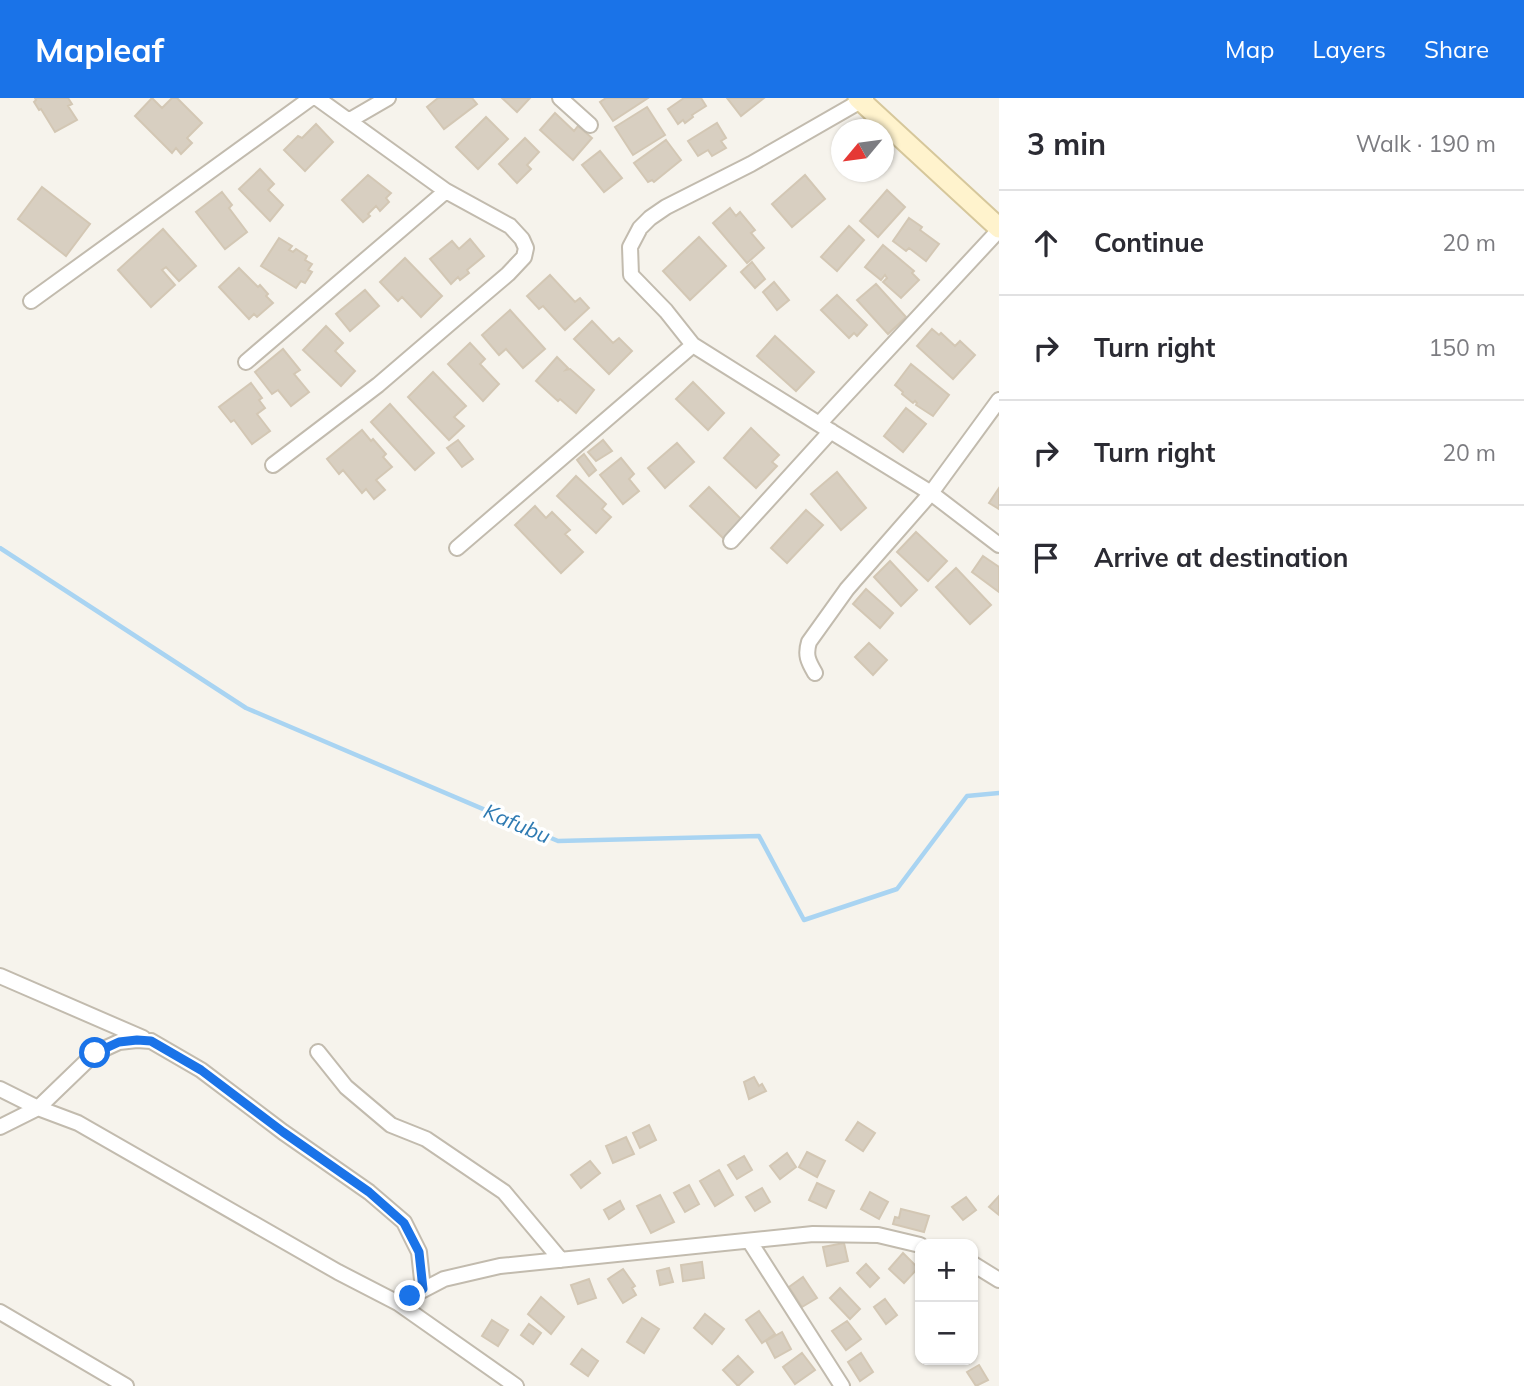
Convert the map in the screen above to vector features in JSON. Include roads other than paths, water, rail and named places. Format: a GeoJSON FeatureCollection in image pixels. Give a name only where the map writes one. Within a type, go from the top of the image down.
{"type":"FeatureCollection","features":[{"type":"Feature","properties":{"kind":"main road"},"geometry":{"type":"LineString","coordinates":[[862,99],[999,229]]}},
{"type":"Feature","properties":{"kind":"street"},"geometry":{"type":"LineString","coordinates":[[31,301],[311,98]]}},
{"type":"Feature","properties":{"kind":"street"},"geometry":{"type":"LineString","coordinates":[[273,465],[378,385],[498,282],[524,257],[526,248],[510,226],[446,191],[317,98]]}},
{"type":"Feature","properties":{"kind":"street"},"geometry":{"type":"LineString","coordinates":[[350,120],[388,98]]}},
{"type":"Feature","properties":{"kind":"street"},"geometry":{"type":"LineString","coordinates":[[560,98],[590,125]]}},
{"type":"Feature","properties":{"kind":"street"},"geometry":{"type":"LineString","coordinates":[[862,99],[751,164],[666,207],[640,228],[630,247],[631,275],[666,311],[693,345],[931,493],[999,545]]}},
{"type":"Feature","properties":{"kind":"street"},"geometry":{"type":"LineString","coordinates":[[246,362],[446,191]]}},
{"type":"Feature","properties":{"kind":"street"},"geometry":{"type":"LineString","coordinates":[[731,541],[825,428],[999,229]]}},
{"type":"Feature","properties":{"kind":"street"},"geometry":{"type":"LineString","coordinates":[[457,548],[693,345]]}},
{"type":"Feature","properties":{"kind":"street"},"geometry":{"type":"LineString","coordinates":[[814,673],[807,659],[808,642],[847,589],[931,493],[999,400]]}},
{"type":"Feature","properties":{"kind":"street"},"geometry":{"type":"LineString","coordinates":[[0,976],[151,1041],[201,1070],[369,1192],[404,1223],[419,1252],[423,1289]]}},
{"type":"Feature","properties":{"kind":"street"},"geometry":{"type":"LineString","coordinates":[[0,1127],[38,1108],[95,1053],[119,1042],[151,1041]]}},
{"type":"Feature","properties":{"kind":"street"},"geometry":{"type":"LineString","coordinates":[[318,1052],[346,1087],[391,1125],[426,1139],[504,1192],[561,1260]]}},
{"type":"Feature","properties":{"kind":"street"},"geometry":{"type":"LineString","coordinates":[[0,1089],[78,1124],[398,1304],[516,1386]]}},
{"type":"Feature","properties":{"kind":"street"},"geometry":{"type":"LineString","coordinates":[[398,1304],[444,1279],[500,1266],[813,1234],[861,1234],[899,1238],[915,1243]]}},
{"type":"Feature","properties":{"kind":"street"},"geometry":{"type":"LineString","coordinates":[[750,1242],[842,1386]]}},
{"type":"Feature","properties":{"kind":"street"},"geometry":{"type":"LineString","coordinates":[[978,1267],[999,1280]]}},
{"type":"Feature","properties":{"kind":"street"},"geometry":{"type":"LineString","coordinates":[[0,1312],[125,1386]]}},
{"type":"Feature","properties":{"kind":"waterway","name":"Kafubu"},"geometry":{"type":"LineString","coordinates":[[0,548],[246,708],[558,841],[759,836],[804,920],[897,889],[967,796],[999,793]]}}]}
